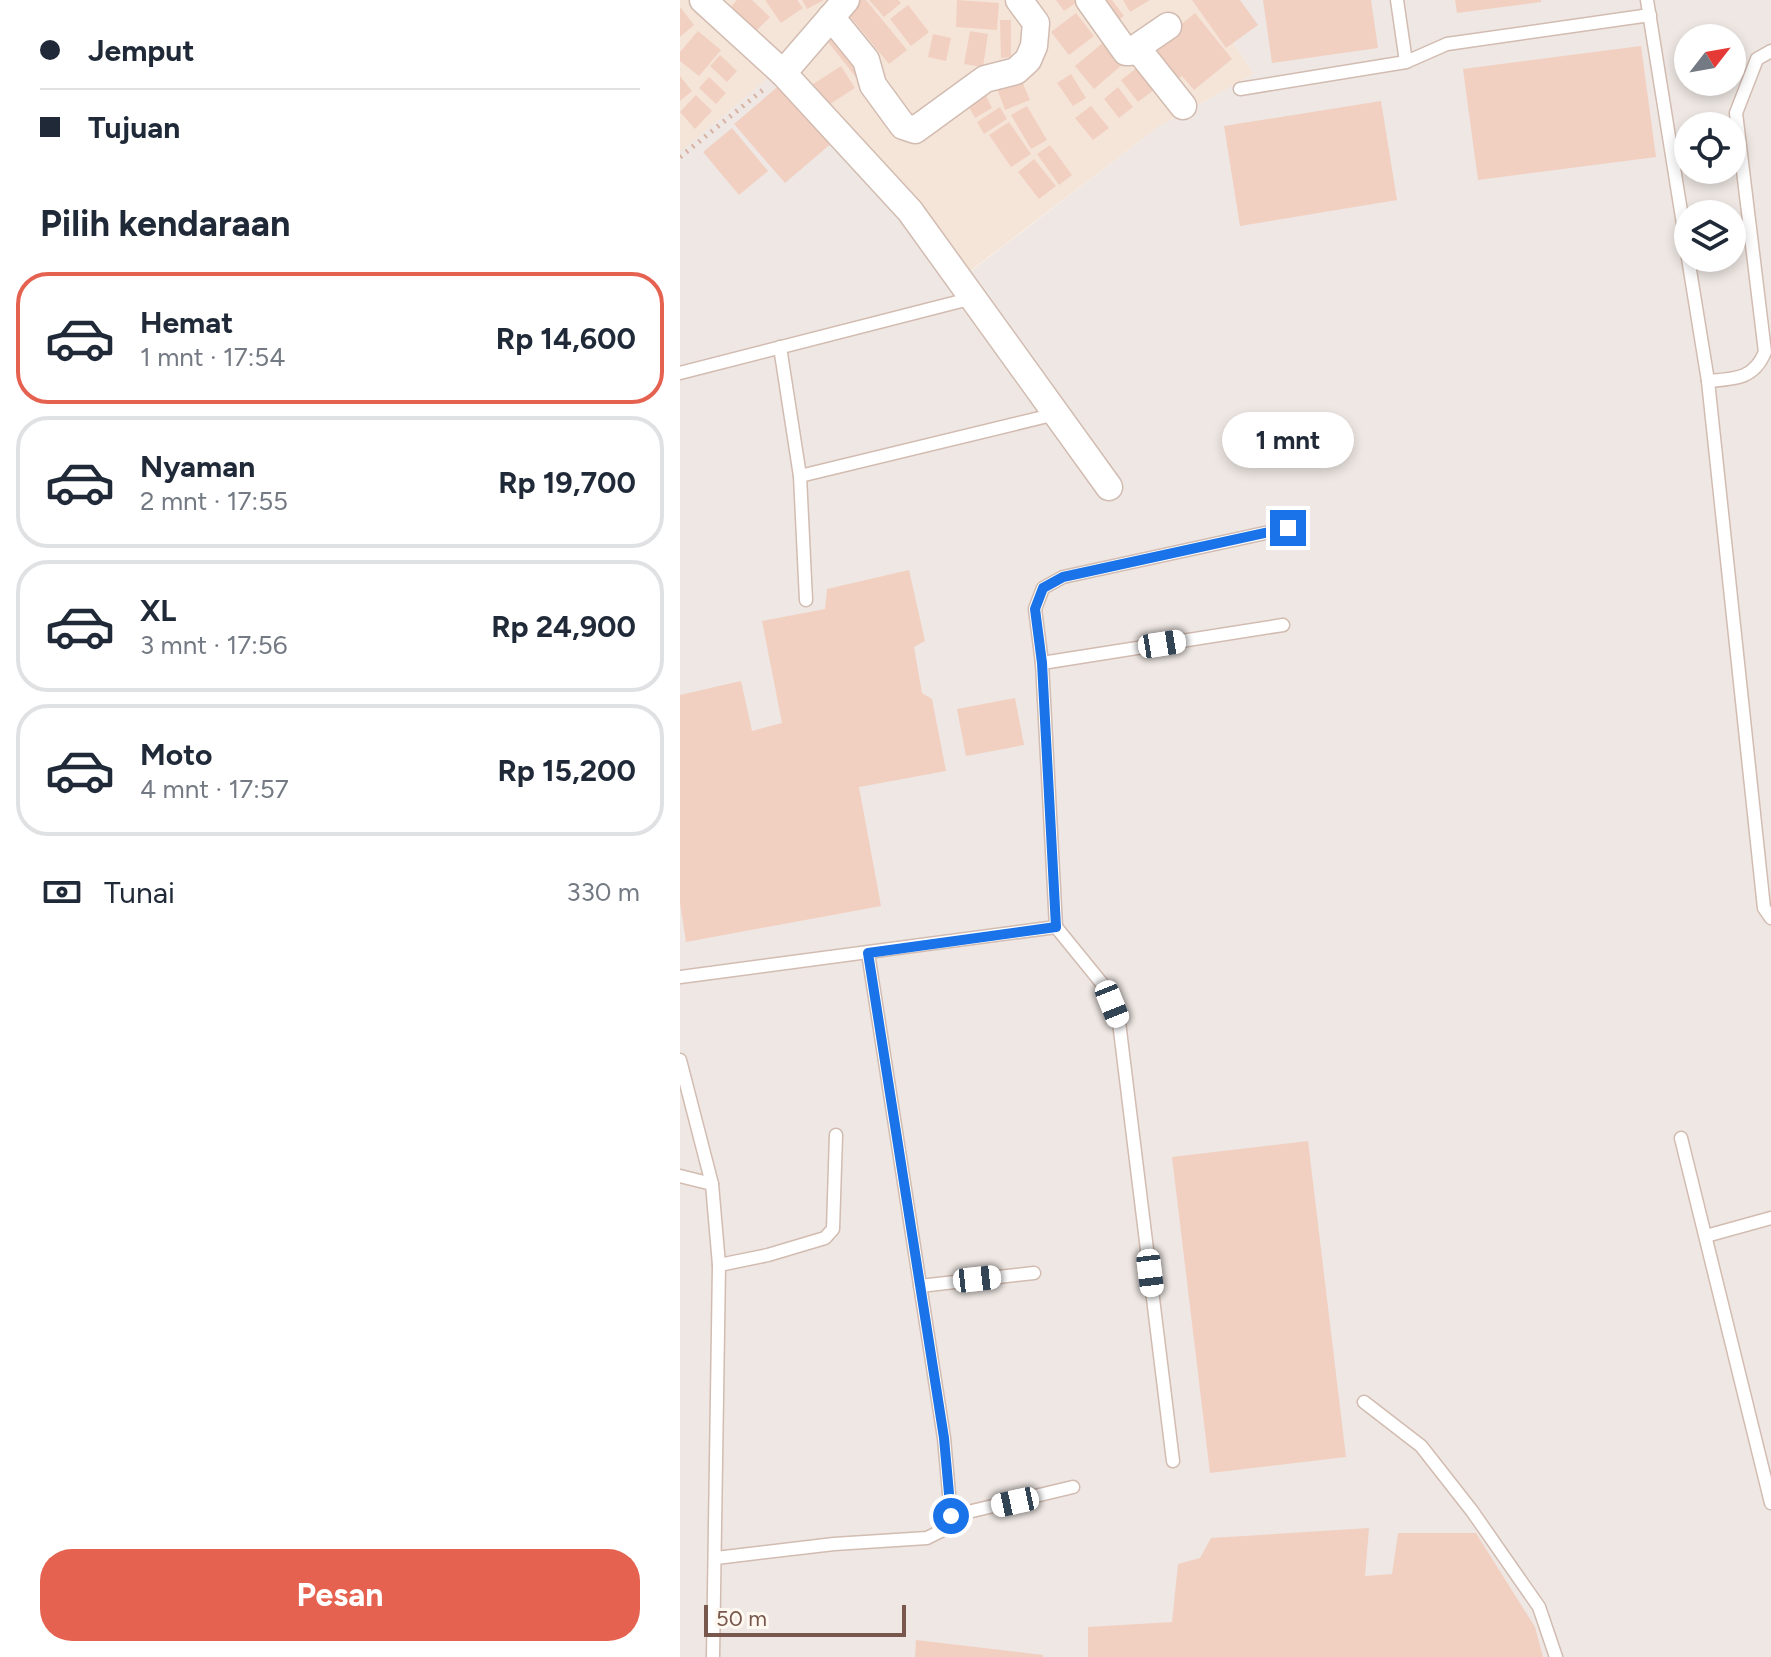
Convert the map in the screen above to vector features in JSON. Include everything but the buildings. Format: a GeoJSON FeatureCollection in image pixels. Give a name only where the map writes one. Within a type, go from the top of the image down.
{"type":"FeatureCollection","features":[{"type":"Feature","properties":{"kind":"street"},"geometry":{"type":"LineString","coordinates":[[703,0],[783,73],[910,211],[1109,487]]}},
{"type":"Feature","properties":{"kind":"street"},"geometry":{"type":"LineString","coordinates":[[783,73],[838,8],[866,60],[873,85],[903,126],[915,130],[985,79],[1016,71],[1028,60],[1034,46],[1036,23],[1019,0]]}},
{"type":"Feature","properties":{"kind":"street"},"geometry":{"type":"LineString","coordinates":[[1089,0],[1123,49],[1130,52],[1168,26]]}},
{"type":"Feature","properties":{"kind":"street"},"geometry":{"type":"LineString","coordinates":[[1137,48],[1183,106]]}},
{"type":"Feature","properties":{"kind":"lane"},"geometry":{"type":"LineString","coordinates":[[1397,0],[1406,62]]}},
{"type":"Feature","properties":{"kind":"lane"},"geometry":{"type":"LineString","coordinates":[[1647,0],[1679,200]]}},
{"type":"Feature","properties":{"kind":"lane"},"geometry":{"type":"LineString","coordinates":[[1240,89],[1406,62],[1447,44],[1650,15]]}},
{"type":"Feature","properties":{"kind":"lane"},"geometry":{"type":"LineString","coordinates":[[1708,381],[1739,378],[1759,366],[1765,352],[1736,113],[1757,59],[1771,51]]}},
{"type":"Feature","properties":{"kind":"lane"},"geometry":{"type":"LineString","coordinates":[[1691,272],[1708,381],[1764,908],[1771,918]]}},
{"type":"Feature","properties":{"kind":"lane"},"geometry":{"type":"LineString","coordinates":[[680,373],[973,298]]}},
{"type":"Feature","properties":{"kind":"lane"},"geometry":{"type":"LineString","coordinates":[[780,347],[800,476],[806,600]]}},
{"type":"Feature","properties":{"kind":"lane"},"geometry":{"type":"LineString","coordinates":[[800,476],[1056,414]]}},
{"type":"Feature","properties":{"kind":"lane"},"geometry":{"type":"LineString","coordinates":[[1173,1461],[1119,1022],[1104,986],[1056,927],[1042,663],[1035,609],[1043,588],[1063,577],[1288,528]]}},
{"type":"Feature","properties":{"kind":"lane"},"geometry":{"type":"LineString","coordinates":[[1042,663],[1283,625]]}},
{"type":"Feature","properties":{"kind":"lane"},"geometry":{"type":"LineString","coordinates":[[680,977],[1056,927]]}},
{"type":"Feature","properties":{"kind":"lane"},"geometry":{"type":"LineString","coordinates":[[716,1558],[834,1544],[927,1538],[949,1527],[951,1516],[944,1438],[868,953]]}},
{"type":"Feature","properties":{"kind":"lane"},"geometry":{"type":"LineString","coordinates":[[680,1060],[712,1184],[719,1265],[713,1657]]}},
{"type":"Feature","properties":{"kind":"lane"},"geometry":{"type":"LineString","coordinates":[[719,1265],[768,1255],[825,1238],[833,1229],[836,1135]]}},
{"type":"Feature","properties":{"kind":"lane"},"geometry":{"type":"LineString","coordinates":[[1681,1138],[1771,1503]]}},
{"type":"Feature","properties":{"kind":"lane"},"geometry":{"type":"LineString","coordinates":[[680,1176],[712,1184]]}},
{"type":"Feature","properties":{"kind":"lane"},"geometry":{"type":"LineString","coordinates":[[1706,1236],[1771,1218]]}},
{"type":"Feature","properties":{"kind":"lane"},"geometry":{"type":"LineString","coordinates":[[920,1286],[1034,1273]]}},
{"type":"Feature","properties":{"kind":"lane"},"geometry":{"type":"LineString","coordinates":[[1364,1402],[1421,1446],[1472,1511],[1539,1607],[1556,1657]]}},
{"type":"Feature","properties":{"kind":"lane"},"geometry":{"type":"LineString","coordinates":[[951,1516],[1073,1487]]}},
{"type":"Feature","properties":{"kind":"path"},"geometry":{"type":"LineString","coordinates":[[680,157],[783,73]]}},
{"type":"Feature","properties":{"kind":"shaded area"},"geometry":{"type":"Polygon","coordinates":[[[680,0],[1205,0],[1254,74],[1158,127],[961,278],[680,152],[680,0]]]}},
{"type":"Feature","properties":{"kind":"shaded area"},"geometry":{"type":"Polygon","coordinates":[[[1205,0],[1771,0],[1771,1657],[680,1657],[680,152],[780,68],[962,278],[1158,127],[1254,74],[1205,0]]]}},
{"type":"Feature","properties":{"kind":"route"},"geometry":{"type":"LineString","coordinates":[[951,1516],[944,1438],[868,953],[1056,927],[1042,663],[1035,609],[1043,588],[1063,577],[1288,528]]}}]}
